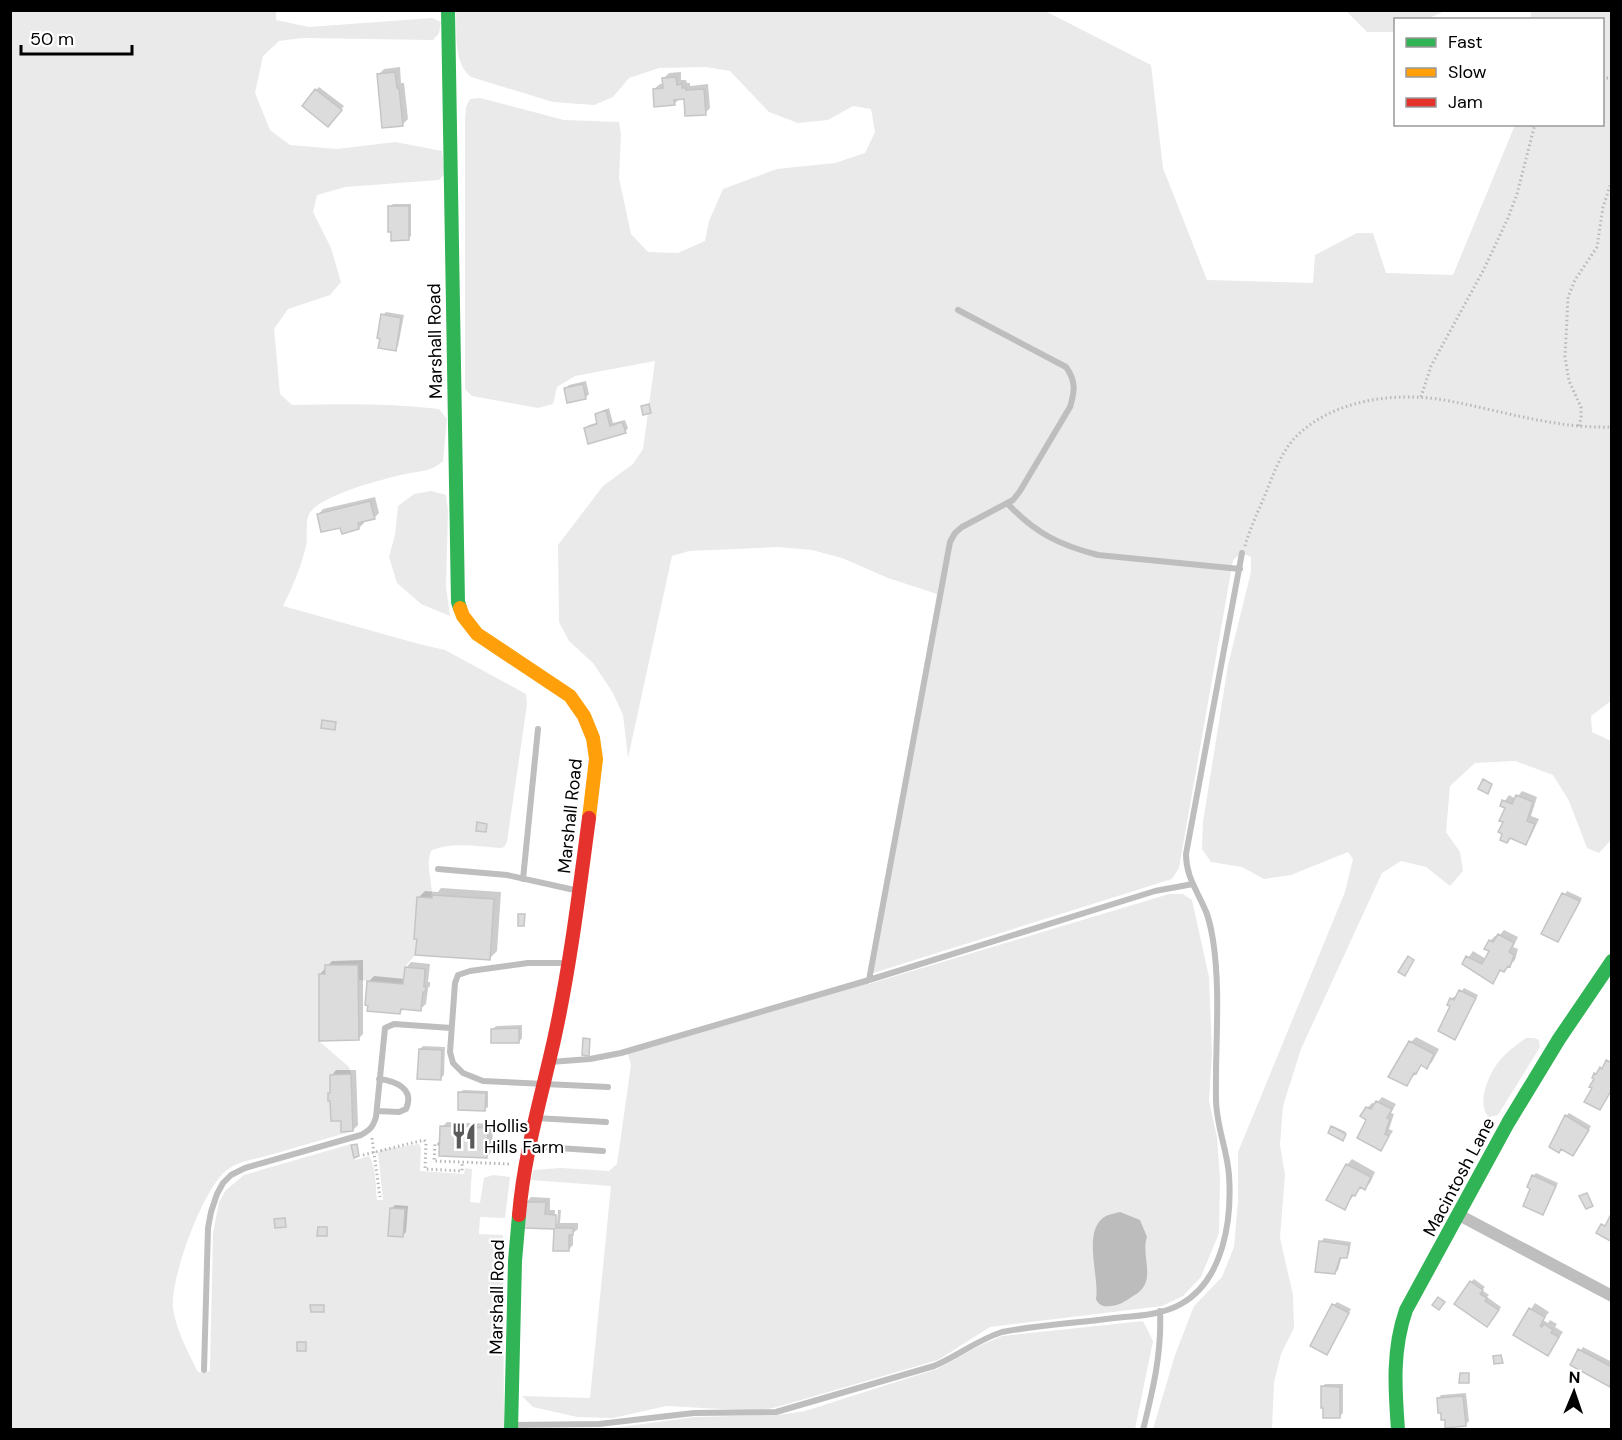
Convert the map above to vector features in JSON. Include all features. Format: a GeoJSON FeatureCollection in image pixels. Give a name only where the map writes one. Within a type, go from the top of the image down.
{"type":"FeatureCollection","features":[{"type":"Feature","properties":{"kind":"street","name":"Marshall Road"},"geometry":{"type":"LineString","coordinates":[[448,10],[458,602],[463,616],[477,634],[570,696],[584,716],[593,738],[596,759],[580,891],[568,963],[549,1062],[528,1146],[517,1224],[511,1427]]}},
{"type":"Feature","properties":{"kind":"street","name":"Macintosh Lane"},"geometry":{"type":"LineString","coordinates":[[1398,1430],[1393,1371],[1399,1328],[1410,1301],[1508,1123],[1611,961]]}},
{"type":"Feature","properties":{"kind":"street"},"geometry":{"type":"LineString","coordinates":[[1459,1215],[1611,1296]]}},
{"type":"Feature","properties":{"kind":"lane"},"geometry":{"type":"LineString","coordinates":[[869,980],[950,542],[962,527],[1013,500],[1031,476],[1070,407],[1074,395],[1073,379],[1066,367],[958,310]]}},
{"type":"Feature","properties":{"kind":"lane"},"geometry":{"type":"LineString","coordinates":[[1007,503],[1045,536],[1076,549],[1117,557],[1240,569]]}},
{"type":"Feature","properties":{"kind":"lane"},"geometry":{"type":"LineString","coordinates":[[511,1427],[599,1424],[694,1413],[776,1412],[934,1365],[949,1359],[984,1338],[1002,1332],[1160,1311],[1182,1304],[1205,1283],[1216,1263],[1224,1240],[1228,1213],[1229,1175],[1216,1102],[1217,1022],[1213,942],[1204,907],[1187,872],[1186,854],[1242,553]]}},
{"type":"Feature","properties":{"kind":"lane"},"geometry":{"type":"LineString","coordinates":[[523,879],[538,729]]}},
{"type":"Feature","properties":{"kind":"lane"},"geometry":{"type":"LineString","coordinates":[[438,869],[489,873],[580,891]]}},
{"type":"Feature","properties":{"kind":"lane"},"geometry":{"type":"LineString","coordinates":[[549,1062],[590,1059],[621,1053],[869,980],[1155,891],[1192,885]]}},
{"type":"Feature","properties":{"kind":"lane"},"geometry":{"type":"LineString","coordinates":[[568,963],[528,963],[470,971],[458,975],[455,983],[451,1028],[451,1058],[465,1074],[483,1081],[608,1088]]}},
{"type":"Feature","properties":{"kind":"lane"},"geometry":{"type":"LineString","coordinates":[[204,1370],[208,1228],[217,1194],[223,1184],[231,1175],[245,1168],[370,1131],[374,1126],[377,1111],[383,1031],[388,1025],[451,1028]]}},
{"type":"Feature","properties":{"kind":"lane"},"geometry":{"type":"LineString","coordinates":[[377,1111],[399,1112],[406,1109],[408,1104],[406,1091],[399,1083],[379,1079]]}},
{"type":"Feature","properties":{"kind":"lane"},"geometry":{"type":"LineString","coordinates":[[535,1118],[606,1122]]}},
{"type":"Feature","properties":{"kind":"lane"},"geometry":{"type":"LineString","coordinates":[[528,1146],[603,1150]]}},
{"type":"Feature","properties":{"kind":"lane"},"geometry":{"type":"LineString","coordinates":[[1143,1430],[1157,1368],[1161,1333],[1160,1311]]}},
{"type":"Feature","properties":{"kind":"path"},"geometry":{"type":"LineString","coordinates":[[1421,397],[1431,366],[1483,271],[1508,219],[1517,194],[1534,126]]}},
{"type":"Feature","properties":{"kind":"path"},"geometry":{"type":"LineString","coordinates":[[1579,426],[1581,406],[1566,369],[1567,308],[1571,287],[1597,247],[1603,207],[1611,180]]}},
{"type":"Feature","properties":{"kind":"path"},"geometry":{"type":"LineString","coordinates":[[1242,553],[1282,456],[1301,432],[1321,417],[1349,406],[1375,400],[1421,397],[1579,426],[1611,428]]}},
{"type":"Feature","properties":{"kind":"path"},"geometry":{"type":"LineString","coordinates":[[370,1131],[380,1197]]}},
{"type":"Feature","properties":{"kind":"path"},"geometry":{"type":"LineString","coordinates":[[363,1155],[424,1140],[426,1142],[425,1169],[462,1171],[462,1162]]}},
{"type":"Feature","properties":{"kind":"path"},"geometry":{"type":"LineString","coordinates":[[439,1144],[435,1144],[434,1161],[525,1166]]}},
{"type":"Feature","properties":{"kind":"path"},"geometry":{"type":"LineString","coordinates":[[488,1144],[528,1146]]}},
{"type":"Feature","properties":{"kind":"shaded area"},"geometry":{"type":"Polygon","coordinates":[[[10,11],[276,11],[276,20],[309,27],[432,18],[441,22],[439,33],[433,40],[302,38],[279,41],[263,56],[255,93],[270,130],[290,145],[337,149],[395,142],[442,151],[445,173],[439,180],[345,187],[317,195],[313,212],[331,248],[341,282],[330,295],[288,309],[274,329],[280,394],[292,405],[366,404],[421,407],[439,409],[447,419],[443,461],[439,465],[338,494],[315,507],[307,521],[307,542],[304,554],[283,606],[445,650],[526,694],[527,704],[507,842],[501,848],[456,845],[431,851],[429,869],[432,898],[417,898],[415,955],[405,967],[403,984],[358,980],[358,965],[326,965],[325,974],[319,974],[319,1041],[349,1067],[351,1074],[330,1075],[328,1100],[330,1101],[331,1121],[341,1121],[342,1131],[353,1131],[242,1162],[227,1170],[208,1195],[190,1234],[177,1276],[173,1308],[186,1349],[198,1372],[210,1371],[213,1233],[219,1202],[226,1190],[244,1175],[351,1144],[355,1160],[369,1156],[372,1161],[377,1200],[383,1200],[378,1153],[380,1150],[419,1144],[421,1148],[420,1171],[464,1174],[465,1168],[472,1169],[470,1202],[480,1203],[484,1178],[493,1175],[510,1177],[505,1218],[480,1217],[479,1234],[503,1235],[504,1429],[11,1429],[10,11]]]}},
{"type":"Feature","properties":{"kind":"shaded area"},"geometry":{"type":"Polygon","coordinates":[[[456,11],[1045,11],[1151,65],[1163,168],[1207,280],[1313,283],[1315,255],[1357,233],[1373,233],[1386,273],[1453,275],[1515,126],[1604,126],[1604,18],[1530,18],[1531,11],[1611,11],[1612,700],[1591,716],[1592,732],[1611,741],[1611,840],[1599,853],[1587,848],[1569,801],[1553,775],[1515,761],[1475,763],[1450,786],[1446,832],[1460,852],[1463,871],[1450,886],[1426,867],[1401,861],[1382,873],[1301,1049],[1283,1106],[1280,1145],[1285,1175],[1280,1238],[1293,1295],[1294,1328],[1281,1354],[1274,1382],[1272,1429],[1153,1429],[1175,1355],[1194,1306],[1222,1277],[1234,1247],[1238,1201],[1238,1152],[1345,892],[1353,859],[1348,852],[1291,875],[1264,879],[1242,867],[1211,862],[1202,849],[1203,822],[1228,665],[1251,572],[1251,557],[1242,553],[1233,560],[1179,868],[1172,879],[870,974],[937,594],[888,578],[842,558],[812,550],[778,547],[689,551],[672,556],[628,758],[623,715],[613,693],[593,663],[569,641],[559,622],[558,545],[603,486],[633,464],[643,449],[655,361],[575,376],[557,387],[553,404],[538,408],[472,396],[465,389],[465,120],[466,107],[470,99],[480,98],[564,120],[619,122],[621,134],[619,178],[631,234],[648,252],[678,253],[705,241],[709,221],[723,189],[777,169],[835,163],[865,153],[875,132],[871,109],[853,106],[828,120],[798,123],[769,112],[730,71],[706,67],[659,68],[629,78],[613,97],[594,105],[553,102],[471,77],[461,64],[456,37],[456,11]]]}},
{"type":"Feature","properties":{"kind":"shaded area"},"geometry":{"type":"Polygon","coordinates":[[[1346,11],[1445,11],[1429,18],[1394,18],[1394,32],[1367,32],[1346,11]]]}},
{"type":"Feature","properties":{"kind":"shaded area"},"geometry":{"type":"Polygon","coordinates":[[[431,491],[446,495],[448,511],[446,587],[450,616],[421,604],[397,583],[389,557],[395,535],[398,506],[414,494],[431,491]]]}},
{"type":"Feature","properties":{"kind":"shaded area"},"geometry":{"type":"Polygon","coordinates":[[[1169,894],[1183,894],[1192,900],[1209,977],[1212,1054],[1209,1101],[1217,1137],[1220,1178],[1219,1233],[1201,1277],[1183,1296],[1162,1306],[990,1327],[938,1360],[758,1411],[666,1406],[613,1418],[577,1417],[533,1407],[522,1396],[590,1398],[611,1186],[531,1180],[533,1170],[561,1168],[609,1171],[617,1164],[631,1065],[627,1051],[869,980],[869,984],[1169,894]]]}},
{"type":"Feature","properties":{"kind":"shaded area"},"geometry":{"type":"Polygon","coordinates":[[[1526,1038],[1539,1040],[1540,1047],[1498,1115],[1489,1117],[1485,1112],[1483,1098],[1490,1076],[1504,1056],[1526,1038]]]}},
{"type":"Feature","properties":{"kind":"shaded area"},"geometry":{"type":"Polygon","coordinates":[[[1120,1212],[1140,1220],[1147,1237],[1145,1245],[1147,1276],[1141,1290],[1130,1298],[1117,1305],[1104,1306],[1096,1299],[1094,1232],[1099,1222],[1106,1216],[1120,1212]]]}},
{"type":"Feature","properties":{"kind":"shaded area"},"geometry":{"type":"Polygon","coordinates":[[[1143,1321],[1153,1341],[1135,1429],[605,1429],[695,1417],[779,1415],[805,1411],[937,1369],[1002,1336],[1143,1321]]]}},
{"type":"Feature","properties":{"kind":"building"},"geometry":{"type":"Polygon","coordinates":[[[395,72],[403,126],[382,128],[377,74],[395,72]]]}},
{"type":"Feature","properties":{"kind":"building"},"geometry":{"type":"Polygon","coordinates":[[[676,77],[677,85],[682,84],[682,88],[686,90],[704,89],[706,115],[685,116],[684,99],[674,100],[675,105],[654,107],[653,89],[663,88],[662,78],[676,77]]]}},
{"type":"Feature","properties":{"kind":"building"},"geometry":{"type":"Polygon","coordinates":[[[315,89],[342,110],[328,127],[302,106],[315,89]]]}},
{"type":"Feature","properties":{"kind":"building"},"geometry":{"type":"Polygon","coordinates":[[[388,206],[409,206],[409,240],[391,241],[391,232],[388,232],[388,206]]]}},
{"type":"Feature","properties":{"kind":"building"},"geometry":{"type":"Polygon","coordinates":[[[381,314],[401,318],[396,351],[378,348],[380,339],[377,338],[381,314]]]}},
{"type":"Feature","properties":{"kind":"building"},"geometry":{"type":"Polygon","coordinates":[[[583,384],[586,399],[567,403],[564,388],[583,384]]]}},
{"type":"Feature","properties":{"kind":"building"},"geometry":{"type":"Polygon","coordinates":[[[649,404],[651,413],[643,415],[641,406],[649,404]]]}},
{"type":"Feature","properties":{"kind":"building"},"geometry":{"type":"Polygon","coordinates":[[[606,410],[610,426],[622,422],[626,433],[588,444],[584,428],[597,424],[595,414],[606,410]]]}},
{"type":"Feature","properties":{"kind":"building"},"geometry":{"type":"Polygon","coordinates":[[[370,501],[375,519],[358,523],[359,529],[342,534],[340,528],[321,532],[317,514],[370,501]]]}},
{"type":"Feature","properties":{"kind":"building"},"geometry":{"type":"Polygon","coordinates":[[[322,720],[336,722],[335,730],[321,728],[322,720]]]}},
{"type":"Feature","properties":{"kind":"building"},"geometry":{"type":"Polygon","coordinates":[[[1483,779],[1492,784],[1488,794],[1478,789],[1483,779]]]}},
{"type":"Feature","properties":{"kind":"building"},"geometry":{"type":"Polygon","coordinates":[[[1516,795],[1533,802],[1527,821],[1535,824],[1526,845],[1510,838],[1507,843],[1500,840],[1502,834],[1498,832],[1503,822],[1499,821],[1505,808],[1500,806],[1502,800],[1512,804],[1516,795]]]}},
{"type":"Feature","properties":{"kind":"building"},"geometry":{"type":"Polygon","coordinates":[[[477,822],[487,824],[486,832],[476,831],[477,822]]]}},
{"type":"Feature","properties":{"kind":"building"},"geometry":{"type":"Polygon","coordinates":[[[1562,893],[1580,901],[1558,942],[1541,934],[1562,893]]]}},
{"type":"Feature","properties":{"kind":"building"},"geometry":{"type":"Polygon","coordinates":[[[432,895],[494,899],[490,960],[415,955],[417,897],[432,898],[432,895]]]}},
{"type":"Feature","properties":{"kind":"building"},"geometry":{"type":"Polygon","coordinates":[[[518,914],[525,914],[524,926],[518,926],[518,914]]]}},
{"type":"Feature","properties":{"kind":"building"},"geometry":{"type":"Polygon","coordinates":[[[1498,934],[1514,943],[1509,952],[1514,955],[1510,967],[1508,966],[1504,972],[1500,970],[1493,984],[1462,964],[1466,956],[1482,964],[1489,951],[1484,949],[1489,940],[1493,942],[1498,934]]]}},
{"type":"Feature","properties":{"kind":"building"},"geometry":{"type":"Polygon","coordinates":[[[1408,956],[1414,960],[1405,976],[1398,972],[1408,956]]]}},
{"type":"Feature","properties":{"kind":"building"},"geometry":{"type":"Polygon","coordinates":[[[325,965],[358,965],[359,1040],[319,1041],[319,974],[325,974],[325,965]]]}},
{"type":"Feature","properties":{"kind":"building"},"geometry":{"type":"Polygon","coordinates":[[[405,967],[425,969],[424,987],[426,987],[423,992],[421,1011],[401,1009],[400,1014],[367,1011],[368,1006],[365,1005],[367,981],[403,984],[405,967]]]}},
{"type":"Feature","properties":{"kind":"building"},"geometry":{"type":"Polygon","coordinates":[[[1459,990],[1476,998],[1455,1040],[1438,1031],[1450,1006],[1447,1005],[1450,998],[1454,1000],[1459,990]]]}},
{"type":"Feature","properties":{"kind":"building"},"geometry":{"type":"Polygon","coordinates":[[[519,1028],[519,1043],[491,1043],[491,1029],[519,1028]]]}},
{"type":"Feature","properties":{"kind":"building"},"geometry":{"type":"Polygon","coordinates":[[[583,1038],[590,1039],[589,1056],[582,1055],[583,1038]]]}},
{"type":"Feature","properties":{"kind":"building"},"geometry":{"type":"Polygon","coordinates":[[[1409,1041],[1434,1054],[1427,1069],[1421,1065],[1407,1086],[1388,1077],[1409,1041]]]}},
{"type":"Feature","properties":{"kind":"building"},"geometry":{"type":"Polygon","coordinates":[[[419,1049],[442,1050],[441,1080],[417,1079],[419,1049]]]}},
{"type":"Feature","properties":{"kind":"building"},"geometry":{"type":"Polygon","coordinates":[[[1606,1060],[1612,1063],[1612,1089],[1600,1110],[1584,1102],[1592,1088],[1589,1087],[1594,1079],[1592,1078],[1594,1073],[1596,1074],[1600,1067],[1602,1069],[1606,1060]]]}},
{"type":"Feature","properties":{"kind":"building"},"geometry":{"type":"Polygon","coordinates":[[[351,1074],[353,1131],[341,1132],[341,1121],[331,1121],[330,1101],[328,1101],[330,1075],[351,1074]]]}},
{"type":"Feature","properties":{"kind":"building"},"geometry":{"type":"Polygon","coordinates":[[[458,1092],[486,1093],[485,1111],[458,1110],[458,1092]]]}},
{"type":"Feature","properties":{"kind":"building"},"geometry":{"type":"Polygon","coordinates":[[[1376,1101],[1392,1109],[1387,1118],[1390,1119],[1385,1134],[1389,1136],[1381,1151],[1357,1138],[1366,1120],[1360,1116],[1366,1107],[1371,1109],[1376,1101]]]}},
{"type":"Feature","properties":{"kind":"building"},"geometry":{"type":"Polygon","coordinates":[[[1565,1115],[1589,1130],[1573,1156],[1561,1149],[1559,1153],[1549,1147],[1565,1115]]]}},
{"type":"Feature","properties":{"kind":"building","name":"Hollis Hills Farm"},"geometry":{"type":"Polygon","coordinates":[[[440,1126],[488,1128],[487,1158],[439,1156],[440,1126]]]}},
{"type":"Feature","properties":{"kind":"building"},"geometry":{"type":"Polygon","coordinates":[[[1331,1126],[1346,1134],[1343,1141],[1328,1133],[1331,1126]]]}},
{"type":"Feature","properties":{"kind":"building"},"geometry":{"type":"Polygon","coordinates":[[[357,1144],[359,1156],[354,1158],[351,1145],[357,1144]]]}},
{"type":"Feature","properties":{"kind":"building"},"geometry":{"type":"Polygon","coordinates":[[[1346,1164],[1371,1177],[1365,1190],[1360,1187],[1355,1196],[1352,1195],[1345,1210],[1326,1200],[1346,1164]]]}},
{"type":"Feature","properties":{"kind":"building"},"geometry":{"type":"Polygon","coordinates":[[[1532,1175],[1556,1186],[1543,1215],[1523,1206],[1530,1189],[1527,1187],[1532,1175]]]}},
{"type":"Feature","properties":{"kind":"building"},"geometry":{"type":"Polygon","coordinates":[[[1587,1193],[1593,1206],[1586,1209],[1579,1196],[1587,1193]]]}},
{"type":"Feature","properties":{"kind":"building"},"geometry":{"type":"Polygon","coordinates":[[[525,1202],[546,1202],[545,1214],[556,1215],[556,1228],[573,1228],[573,1235],[569,1235],[569,1251],[553,1251],[554,1229],[524,1228],[525,1202]]]}},
{"type":"Feature","properties":{"kind":"building"},"geometry":{"type":"Polygon","coordinates":[[[390,1208],[405,1209],[403,1237],[388,1236],[390,1208]]]}},
{"type":"Feature","properties":{"kind":"building"},"geometry":{"type":"Polygon","coordinates":[[[1610,1216],[1612,1217],[1612,1242],[1596,1233],[1601,1224],[1605,1226],[1610,1216]]]}},
{"type":"Feature","properties":{"kind":"building"},"geometry":{"type":"Polygon","coordinates":[[[285,1218],[286,1227],[275,1228],[274,1219],[285,1218]]]}},
{"type":"Feature","properties":{"kind":"building"},"geometry":{"type":"Polygon","coordinates":[[[318,1227],[327,1227],[327,1236],[317,1236],[318,1227]]]}},
{"type":"Feature","properties":{"kind":"building"},"geometry":{"type":"Polygon","coordinates":[[[1319,1241],[1349,1245],[1347,1258],[1340,1258],[1335,1274],[1315,1272],[1319,1241]]]}},
{"type":"Feature","properties":{"kind":"building"},"geometry":{"type":"Polygon","coordinates":[[[1470,1281],[1483,1290],[1480,1294],[1487,1298],[1485,1301],[1499,1310],[1487,1327],[1454,1304],[1470,1281]]]}},
{"type":"Feature","properties":{"kind":"building"},"geometry":{"type":"Polygon","coordinates":[[[1438,1297],[1445,1302],[1439,1310],[1432,1305],[1438,1297]]]}},
{"type":"Feature","properties":{"kind":"building"},"geometry":{"type":"Polygon","coordinates":[[[1332,1304],[1349,1313],[1327,1355],[1310,1346],[1332,1304]]]}},
{"type":"Feature","properties":{"kind":"building"},"geometry":{"type":"Polygon","coordinates":[[[310,1305],[324,1305],[324,1312],[311,1312],[310,1305]]]}},
{"type":"Feature","properties":{"kind":"building"},"geometry":{"type":"Polygon","coordinates":[[[1529,1308],[1545,1317],[1540,1326],[1544,1324],[1553,1330],[1551,1333],[1559,1337],[1548,1356],[1513,1335],[1529,1308]]]}},
{"type":"Feature","properties":{"kind":"building"},"geometry":{"type":"Polygon","coordinates":[[[297,1342],[306,1342],[306,1351],[297,1351],[297,1342]]]}},
{"type":"Feature","properties":{"kind":"building"},"geometry":{"type":"Polygon","coordinates":[[[1578,1349],[1612,1367],[1610,1387],[1570,1365],[1578,1349]]]}},
{"type":"Feature","properties":{"kind":"building"},"geometry":{"type":"Polygon","coordinates":[[[1501,1355],[1503,1363],[1494,1364],[1493,1356],[1501,1355]]]}},
{"type":"Feature","properties":{"kind":"building"},"geometry":{"type":"Polygon","coordinates":[[[1460,1373],[1469,1373],[1469,1383],[1459,1383],[1460,1373]]]}},
{"type":"Feature","properties":{"kind":"building"},"geometry":{"type":"Polygon","coordinates":[[[1321,1386],[1340,1387],[1340,1418],[1323,1418],[1321,1386]]]}},
{"type":"Feature","properties":{"kind":"building"},"geometry":{"type":"Polygon","coordinates":[[[1463,1396],[1466,1426],[1445,1428],[1445,1420],[1441,1420],[1441,1413],[1438,1413],[1437,1398],[1463,1396]]]}},
{"type":"Feature","properties":{"kind":"traffic: fast"},"geometry":{"type":"LineString","coordinates":[[448,10],[458,602],[460,608]]}},
{"type":"Feature","properties":{"kind":"traffic: fast"},"geometry":{"type":"LineString","coordinates":[[1398,1430],[1397,1355],[1398,1340],[1406,1310],[1508,1123],[1559,1039],[1612,961]]}},
{"type":"Feature","properties":{"kind":"traffic: fast"},"geometry":{"type":"LineString","coordinates":[[511,1430],[515,1261],[519,1215]]}},
{"type":"Feature","properties":{"kind":"traffic: slow"},"geometry":{"type":"LineString","coordinates":[[460,608],[463,616],[477,634],[570,696],[584,716],[593,738],[596,759],[589,818]]}},
{"type":"Feature","properties":{"kind":"traffic: jam"},"geometry":{"type":"LineString","coordinates":[[519,1215],[529,1149],[565,985],[589,818]]}},
{"type":"Feature","properties":{"kind":"place","name":"Hollis Hills Farm"},"geometry":{"type":"Point","coordinates":[464,1136]}}]}
